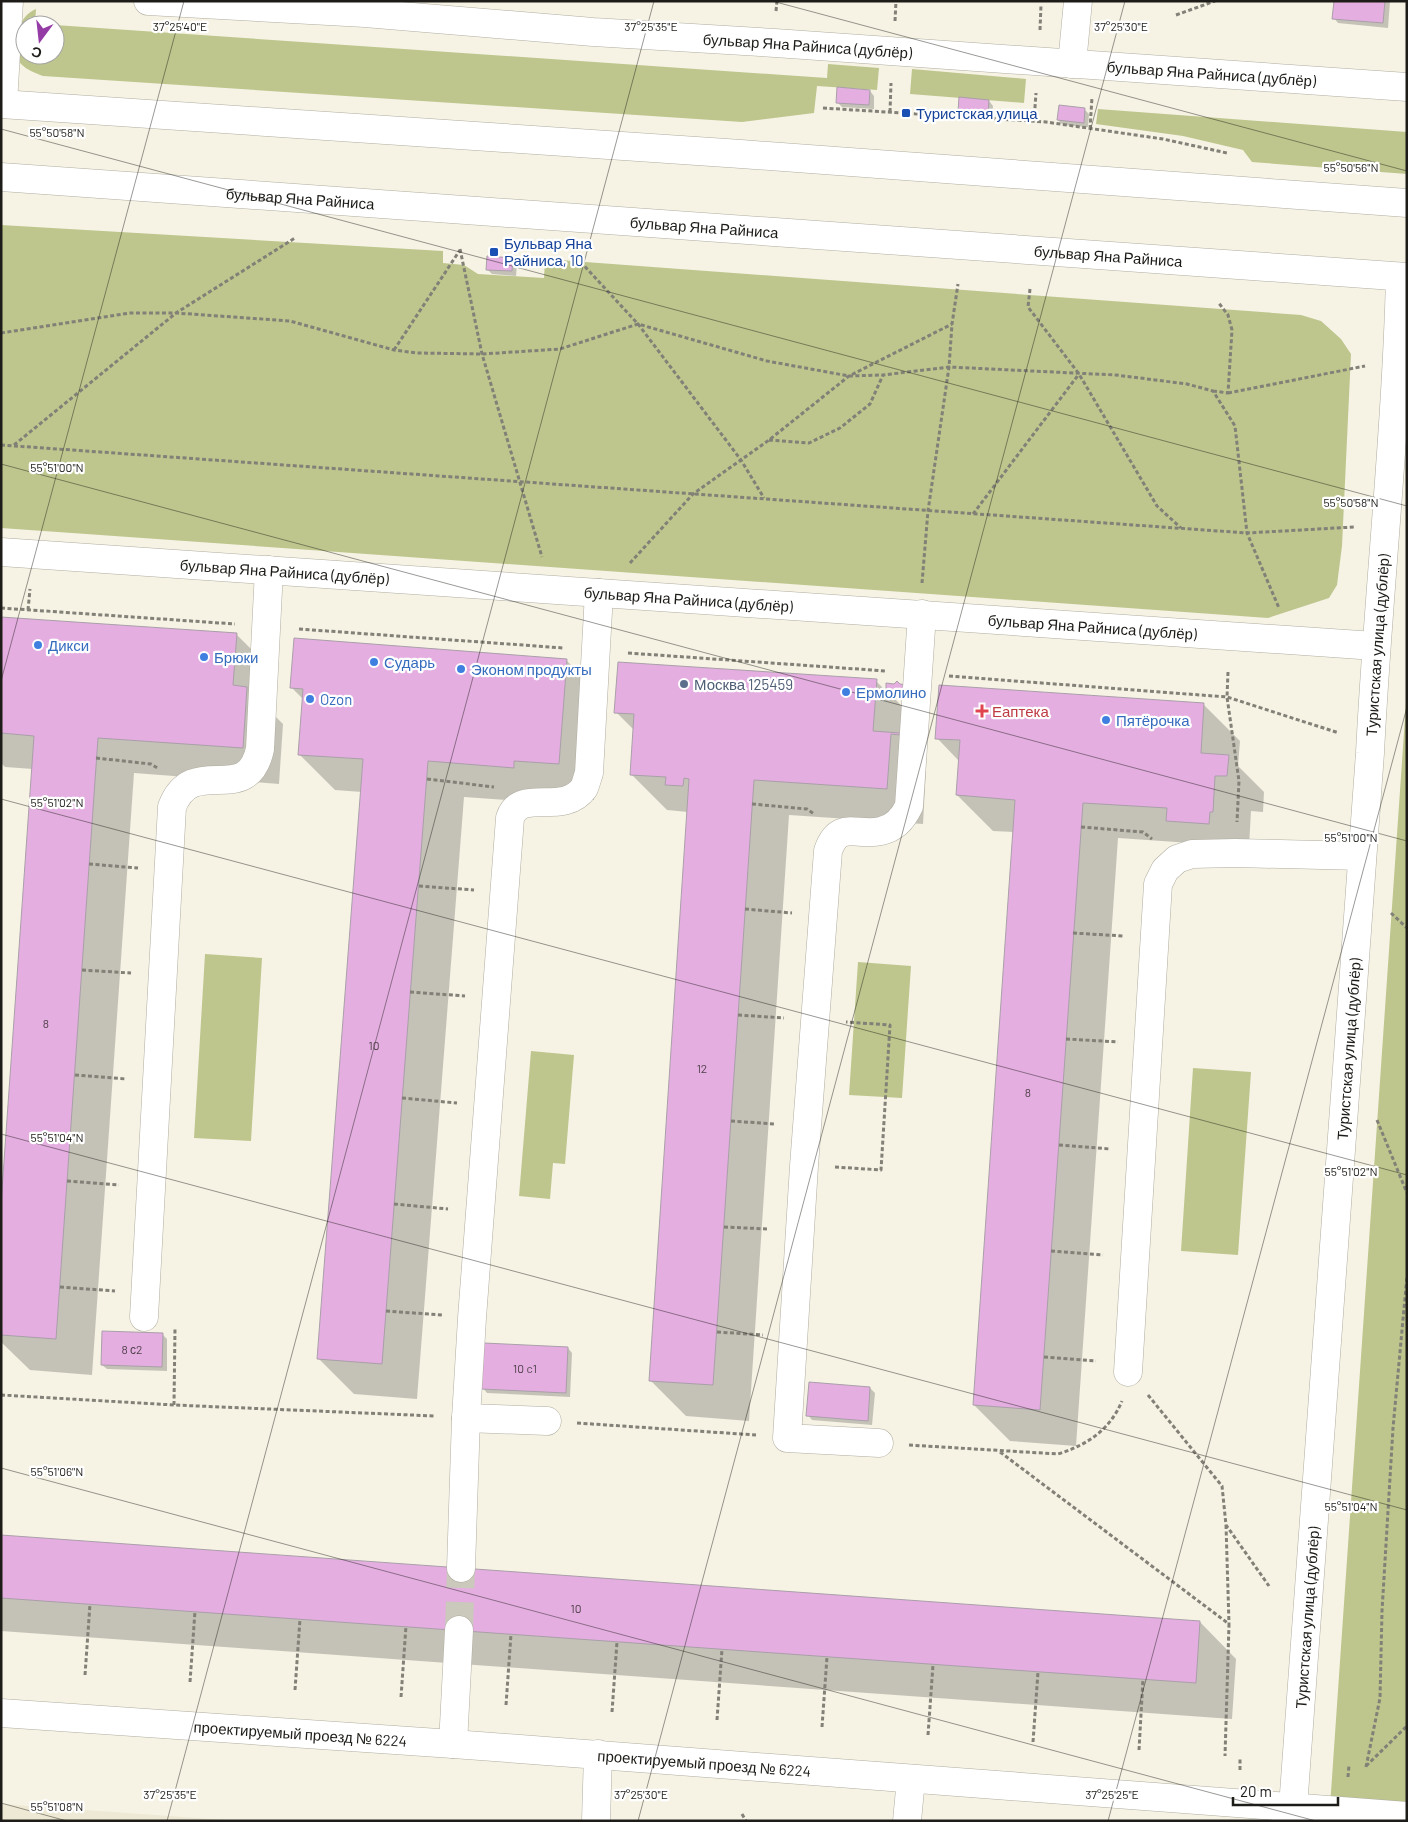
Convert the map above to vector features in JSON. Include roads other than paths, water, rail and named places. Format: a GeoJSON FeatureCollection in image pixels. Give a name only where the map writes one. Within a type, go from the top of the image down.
{"type":"FeatureCollection","features":[{"type":"Feature","properties":{"kind":"street"},"geometry":{"type":"LineString","coordinates":[[9,1],[2,104],[741,154],[1407,203]]}},
{"type":"Feature","properties":{"kind":"street","name":"бульвар Яна Райниса (дублёр)"},"geometry":{"type":"LineString","coordinates":[[148,1],[365,7],[593,32],[1407,87]]}},
{"type":"Feature","properties":{"kind":"street"},"geometry":{"type":"LineString","coordinates":[[1072,64],[1078,1]]}},
{"type":"Feature","properties":{"kind":"street","name":"бульвар Яна Райниса"},"geometry":{"type":"LineString","coordinates":[[1,177],[1404,277]]}},
{"type":"Feature","properties":{"kind":"street","name":"Туристская улица (дублёр)"},"geometry":{"type":"LineString","coordinates":[[1292,1814],[1370,752],[1375,646],[1404,277]]}},
{"type":"Feature","properties":{"kind":"street","name":"бульвар Яна Райниса (дублёр)"},"geometry":{"type":"LineString","coordinates":[[1,552],[1375,646]]}},
{"type":"Feature","properties":{"kind":"street"},"geometry":{"type":"LineString","coordinates":[[144,1305],[172,807],[176,795],[186,786],[199,781],[236,780],[248,774],[257,763],[260,749],[269,570]]}},
{"type":"Feature","properties":{"kind":"street"},"geometry":{"type":"LineString","coordinates":[[461,1568],[466,1418],[472,1318],[510,818],[517,806],[523,803],[560,803],[574,797],[584,787],[589,773],[599,593]]}},
{"type":"Feature","properties":{"kind":"street"},"geometry":{"type":"LineString","coordinates":[[879,1444],[787,1438],[804,1166],[828,851],[831,840],[840,833],[851,830],[879,832],[892,827],[903,818],[909,806],[922,614]]}},
{"type":"Feature","properties":{"kind":"street"},"geometry":{"type":"LineString","coordinates":[[1129,1367],[1158,884],[1165,870],[1177,859],[1192,854],[1235,852],[1362,856]]}},
{"type":"Feature","properties":{"kind":"street"},"geometry":{"type":"LineString","coordinates":[[466,1418],[547,1421]]}},
{"type":"Feature","properties":{"kind":"street"},"geometry":{"type":"LineString","coordinates":[[453,1744],[459,1630]]}},
{"type":"Feature","properties":{"kind":"street","name":"проектируемый проезд № 6224"},"geometry":{"type":"LineString","coordinates":[[1,1714],[598,1754],[910,1778],[1292,1814],[1407,1816]]}},
{"type":"Feature","properties":{"kind":"street"},"geometry":{"type":"LineString","coordinates":[[596,1821],[598,1754]]}},
{"type":"Feature","properties":{"kind":"street"},"geometry":{"type":"LineString","coordinates":[[907,1821],[910,1778]]}},
{"type":"Feature","properties":{"kind":"tunnel"},"geometry":{"type":"LineString","coordinates":[[459,1630],[461,1568]]}},
{"type":"Feature","properties":{"kind":"place","name":"Туристская улица"},"geometry":{"type":"Point","coordinates":[906,113]}},
{"type":"Feature","properties":{"kind":"place","name":"Бульвар Яна Райниса, 10"},"geometry":{"type":"Point","coordinates":[494,252]}},
{"type":"Feature","properties":{"kind":"place","name":"Дикси"},"geometry":{"type":"Point","coordinates":[38,645]}},
{"type":"Feature","properties":{"kind":"place","name":"Брюки"},"geometry":{"type":"Point","coordinates":[204,657]}},
{"type":"Feature","properties":{"kind":"place","name":"Сударь"},"geometry":{"type":"Point","coordinates":[374,662]}},
{"type":"Feature","properties":{"kind":"place","name":"Эконом продукты"},"geometry":{"type":"Point","coordinates":[461,669]}},
{"type":"Feature","properties":{"kind":"place","name":"Москва 125459"},"geometry":{"type":"Point","coordinates":[684,684]}},
{"type":"Feature","properties":{"kind":"place","name":"Ермолино"},"geometry":{"type":"Point","coordinates":[846,692]}},
{"type":"Feature","properties":{"kind":"place","name":"Ozon"},"geometry":{"type":"Point","coordinates":[310,699]}},
{"type":"Feature","properties":{"kind":"place","name":"Еаптека"},"geometry":{"type":"Point","coordinates":[982,711]}},
{"type":"Feature","properties":{"kind":"place","name":"Пятёрочка"},"geometry":{"type":"Point","coordinates":[1106,720]}}]}
